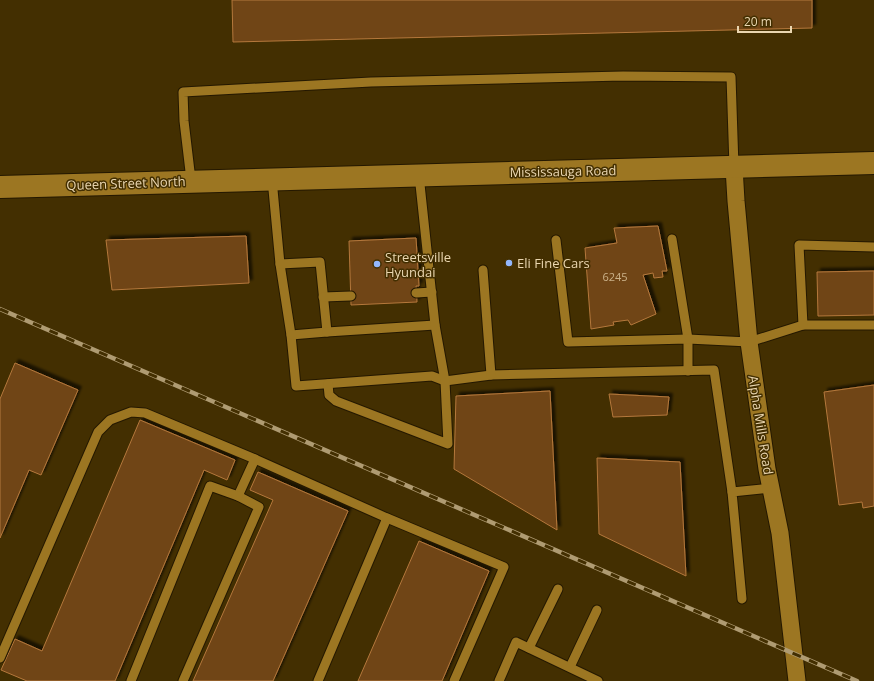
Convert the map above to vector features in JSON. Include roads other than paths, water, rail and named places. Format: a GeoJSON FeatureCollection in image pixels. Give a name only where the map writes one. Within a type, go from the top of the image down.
{"type":"FeatureCollection","features":[{"type":"Feature","properties":{"kind":"main road","name":"Mississauga Road"},"geometry":{"type":"LineString","coordinates":[[262,179],[874,163]]}},
{"type":"Feature","properties":{"kind":"main road","name":"Queen Street North"},"geometry":{"type":"LineString","coordinates":[[0,186],[262,179]]}},
{"type":"Feature","properties":{"kind":"street","name":"Alpha Mills Road"},"geometry":{"type":"LineString","coordinates":[[734,167],[749,342],[771,488],[780,532],[797,681]]}},
{"type":"Feature","properties":{"kind":"lane"},"geometry":{"type":"LineString","coordinates":[[191,180],[184,120],[183,92],[371,82],[623,76],[731,77],[734,167]]}},
{"type":"Feature","properties":{"kind":"lane"},"geometry":{"type":"LineString","coordinates":[[328,384],[330,394],[336,401],[448,444],[445,381],[435,325],[419,175]]}},
{"type":"Feature","properties":{"kind":"lane"},"geometry":{"type":"LineString","coordinates":[[262,179],[280,264],[291,335],[296,386],[432,376],[445,381],[491,375],[714,370],[732,492],[742,599]]}},
{"type":"Feature","properties":{"kind":"lane"},"geometry":{"type":"LineString","coordinates":[[672,239],[688,339],[688,371]]}},
{"type":"Feature","properties":{"kind":"lane"},"geometry":{"type":"LineString","coordinates":[[556,240],[568,342],[688,339],[749,342],[803,325],[874,325]]}},
{"type":"Feature","properties":{"kind":"lane"},"geometry":{"type":"LineString","coordinates":[[803,325],[799,245],[874,247]]}},
{"type":"Feature","properties":{"kind":"lane"},"geometry":{"type":"LineString","coordinates":[[280,264],[320,262],[327,332]]}},
{"type":"Feature","properties":{"kind":"lane"},"geometry":{"type":"LineString","coordinates":[[483,270],[491,375]]}},
{"type":"Feature","properties":{"kind":"lane"},"geometry":{"type":"LineString","coordinates":[[416,292],[432,292]]}},
{"type":"Feature","properties":{"kind":"lane"},"geometry":{"type":"LineString","coordinates":[[323,297],[351,296]]}},
{"type":"Feature","properties":{"kind":"lane"},"geometry":{"type":"LineString","coordinates":[[291,335],[435,325]]}},
{"type":"Feature","properties":{"kind":"lane"},"geometry":{"type":"LineString","coordinates":[[0,658],[98,432],[110,420],[131,412],[145,413],[504,567],[454,681]]}},
{"type":"Feature","properties":{"kind":"lane"},"geometry":{"type":"LineString","coordinates":[[238,496],[255,459]]}},
{"type":"Feature","properties":{"kind":"lane"},"geometry":{"type":"LineString","coordinates":[[131,681],[210,486],[238,496],[259,507],[183,681]]}},
{"type":"Feature","properties":{"kind":"lane"},"geometry":{"type":"LineString","coordinates":[[732,492],[771,488]]}},
{"type":"Feature","properties":{"kind":"lane"},"geometry":{"type":"LineString","coordinates":[[318,681],[387,518]]}},
{"type":"Feature","properties":{"kind":"lane"},"geometry":{"type":"LineString","coordinates":[[529,648],[558,588]]}},
{"type":"Feature","properties":{"kind":"lane"},"geometry":{"type":"LineString","coordinates":[[570,667],[597,610]]}},
{"type":"Feature","properties":{"kind":"lane"},"geometry":{"type":"LineString","coordinates":[[499,681],[516,642],[598,681]]}},
{"type":"Feature","properties":{"kind":"railway"},"geometry":{"type":"LineString","coordinates":[[0,309],[857,681]]}},
{"type":"Feature","properties":{"kind":"place","name":"Eli Fine Cars"},"geometry":{"type":"Point","coordinates":[509,263]}},
{"type":"Feature","properties":{"kind":"place","name":"Streetsville Hyundai"},"geometry":{"type":"Point","coordinates":[377,264]}}]}
